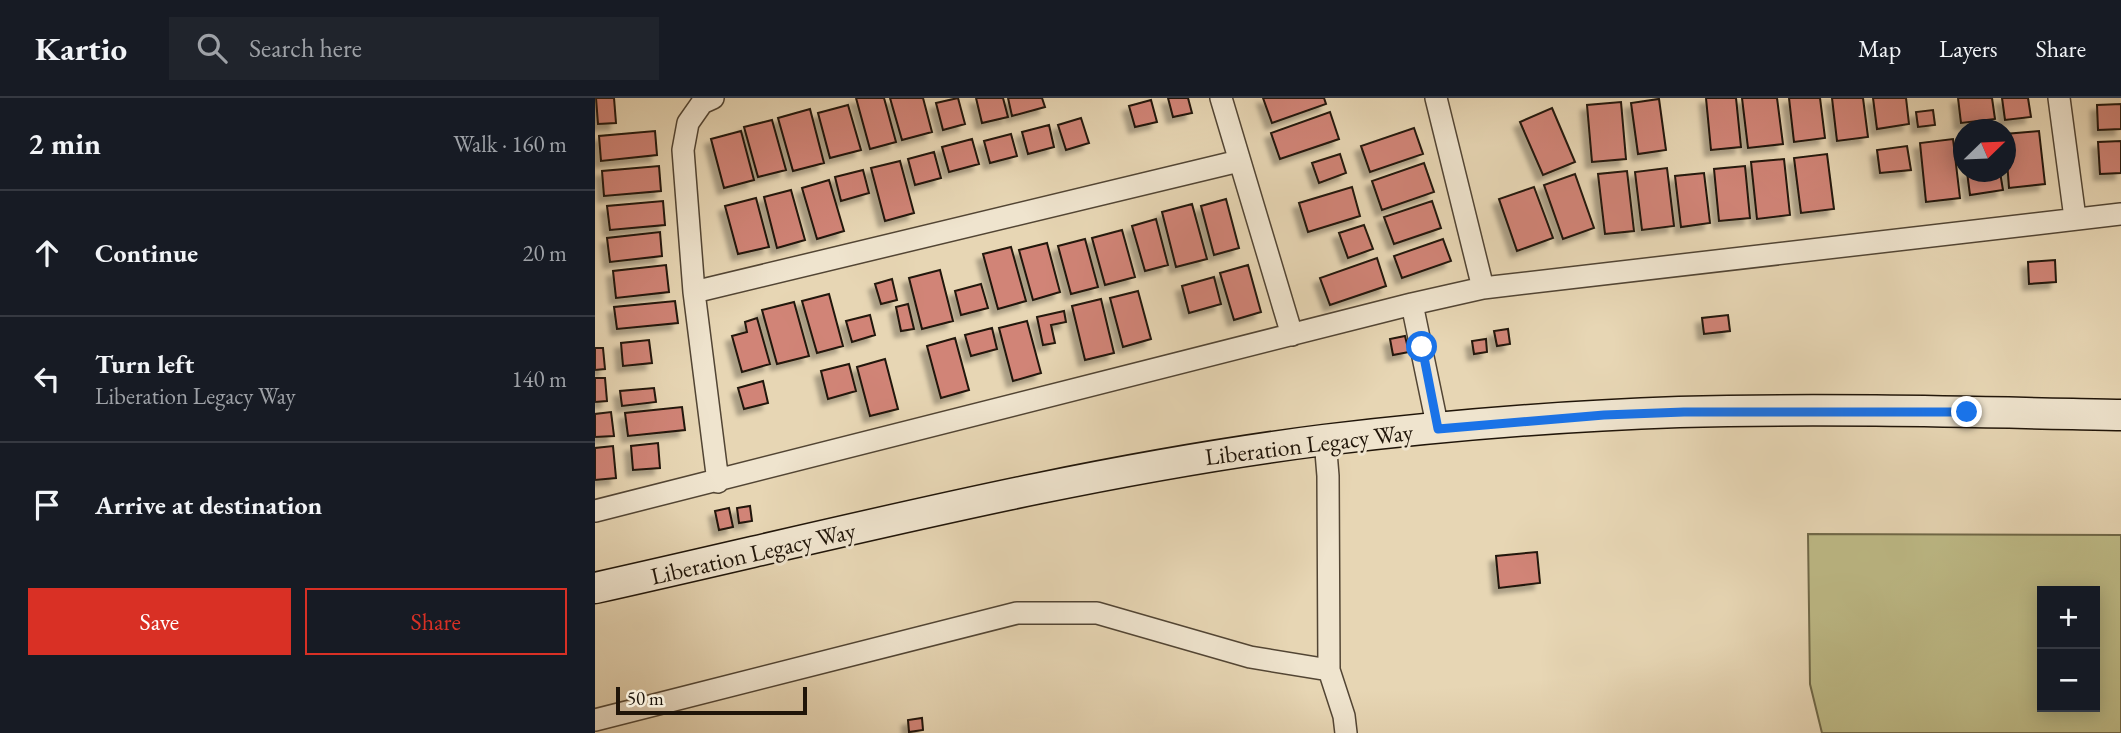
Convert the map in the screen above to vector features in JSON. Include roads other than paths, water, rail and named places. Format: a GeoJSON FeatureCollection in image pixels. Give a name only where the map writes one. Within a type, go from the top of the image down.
{"type":"FeatureCollection","features":[{"type":"Feature","properties":{"kind":"main road","name":"Liberation Legacy Way"},"geometry":{"type":"LineString","coordinates":[[595,588],[1038,488],[1184,460],[1325,440],[1604,415],[1684,412],[2121,415]]}},
{"type":"Feature","properties":{"kind":"street"},"geometry":{"type":"LineString","coordinates":[[713,98],[702,103],[688,123],[683,150],[694,292],[718,482]]}},
{"type":"Feature","properties":{"kind":"street"},"geometry":{"type":"LineString","coordinates":[[1221,98],[1292,335]]}},
{"type":"Feature","properties":{"kind":"street"},"geometry":{"type":"LineString","coordinates":[[1436,98],[1482,288]]}},
{"type":"Feature","properties":{"kind":"street"},"geometry":{"type":"LineString","coordinates":[[2059,98],[2075,218]]}},
{"type":"Feature","properties":{"kind":"street"},"geometry":{"type":"LineString","coordinates":[[694,292],[1240,161]]}},
{"type":"Feature","properties":{"kind":"street"},"geometry":{"type":"LineString","coordinates":[[595,511],[1482,288],[2121,214]]}},
{"type":"Feature","properties":{"kind":"street"},"geometry":{"type":"LineString","coordinates":[[1412,304],[1438,429]]}},
{"type":"Feature","properties":{"kind":"street"},"geometry":{"type":"LineString","coordinates":[[1325,440],[1328,476],[1329,670],[1344,716],[1346,733]]}},
{"type":"Feature","properties":{"kind":"street"},"geometry":{"type":"LineString","coordinates":[[595,720],[1017,613],[1097,613],[1250,657],[1329,670]]}}]}
